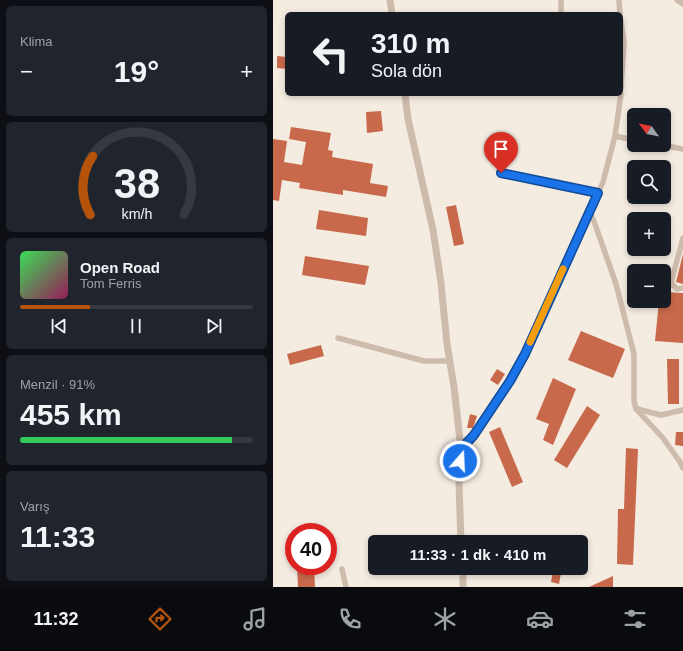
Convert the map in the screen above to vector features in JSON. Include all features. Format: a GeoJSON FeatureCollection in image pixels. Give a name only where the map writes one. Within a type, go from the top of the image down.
{"type":"FeatureCollection","features":[{"type":"Feature","properties":{"kind":"street"},"geometry":{"type":"LineString","coordinates":[[389,0],[392,12]]}},
{"type":"Feature","properties":{"kind":"street"},"geometry":{"type":"LineString","coordinates":[[561,0],[561,12]]}},
{"type":"Feature","properties":{"kind":"street"},"geometry":{"type":"LineString","coordinates":[[619,0],[620,12]]}},
{"type":"Feature","properties":{"kind":"street"},"geometry":{"type":"LineString","coordinates":[[677,0],[683,4]]}},
{"type":"Feature","properties":{"kind":"street"},"geometry":{"type":"LineString","coordinates":[[405,96],[433,230],[441,283],[449,361],[454,387],[461,449],[459,485],[461,535]]}},
{"type":"Feature","properties":{"kind":"street"},"geometry":{"type":"LineString","coordinates":[[461,449],[474,435],[510,381],[525,354],[590,212],[603,182],[615,136],[621,96]]}},
{"type":"Feature","properties":{"kind":"street"},"geometry":{"type":"LineString","coordinates":[[615,136],[627,139]]}},
{"type":"Feature","properties":{"kind":"street"},"geometry":{"type":"LineString","coordinates":[[671,147],[683,149]]}},
{"type":"Feature","properties":{"kind":"street"},"geometry":{"type":"LineString","coordinates":[[501,173],[598,193]]}},
{"type":"Feature","properties":{"kind":"street"},"geometry":{"type":"LineString","coordinates":[[590,212],[616,284],[634,354],[634,401],[636,409],[663,438],[683,468]]}},
{"type":"Feature","properties":{"kind":"street"},"geometry":{"type":"LineString","coordinates":[[683,238],[671,283],[677,289],[683,288]]}},
{"type":"Feature","properties":{"kind":"street"},"geometry":{"type":"LineString","coordinates":[[337,338],[424,360],[449,361]]}},
{"type":"Feature","properties":{"kind":"street"},"geometry":{"type":"LineString","coordinates":[[636,409],[661,414],[683,410]]}},
{"type":"Feature","properties":{"kind":"street"},"geometry":{"type":"LineString","coordinates":[[342,569],[346,587]]}},
{"type":"Feature","properties":{"kind":"street"},"geometry":{"type":"LineString","coordinates":[[463,575],[463,587]]}},
{"type":"Feature","properties":{"kind":"building"},"geometry":{"type":"Polygon","coordinates":[[[277,56],[285,57],[285,69],[277,68],[277,56]]]}},
{"type":"Feature","properties":{"kind":"building"},"geometry":{"type":"Polygon","coordinates":[[[381,111],[383,131],[367,133],[366,112],[381,111]]]}},
{"type":"Feature","properties":{"kind":"building"},"geometry":{"type":"Polygon","coordinates":[[[291,127],[331,133],[328,150],[333,151],[332,157],[373,164],[370,183],[388,186],[386,197],[343,190],[343,195],[299,188],[300,183],[282,180],[279,201],[273,200],[273,139],[287,141],[284,162],[302,165],[306,142],[289,139],[291,127]]]}},
{"type":"Feature","properties":{"kind":"building"},"geometry":{"type":"Polygon","coordinates":[[[456,205],[464,244],[454,246],[446,207],[456,205]]]}},
{"type":"Feature","properties":{"kind":"building"},"geometry":{"type":"Polygon","coordinates":[[[319,210],[368,218],[366,236],[316,229],[319,210]]]}},
{"type":"Feature","properties":{"kind":"building"},"geometry":{"type":"Polygon","coordinates":[[[683,254],[683,284],[676,282],[683,254]]]}},
{"type":"Feature","properties":{"kind":"building"},"geometry":{"type":"Polygon","coordinates":[[[305,256],[369,266],[365,285],[302,275],[305,256]]]}},
{"type":"Feature","properties":{"kind":"building"},"geometry":{"type":"Polygon","coordinates":[[[671,292],[683,293],[683,343],[655,341],[658,308],[671,308],[671,292]]]}},
{"type":"Feature","properties":{"kind":"building"},"geometry":{"type":"Polygon","coordinates":[[[581,331],[625,349],[613,378],[568,360],[581,331]]]}},
{"type":"Feature","properties":{"kind":"building"},"geometry":{"type":"Polygon","coordinates":[[[321,345],[324,356],[290,365],[287,354],[321,345]]]}},
{"type":"Feature","properties":{"kind":"building"},"geometry":{"type":"Polygon","coordinates":[[[667,359],[679,359],[679,404],[668,404],[667,359]]]}},
{"type":"Feature","properties":{"kind":"building"},"geometry":{"type":"Polygon","coordinates":[[[497,369],[505,374],[498,385],[490,380],[497,369]]]}},
{"type":"Feature","properties":{"kind":"building"},"geometry":{"type":"Polygon","coordinates":[[[553,378],[576,389],[553,445],[543,440],[549,424],[536,419],[553,378]]]}},
{"type":"Feature","properties":{"kind":"building"},"geometry":{"type":"Polygon","coordinates":[[[587,406],[600,415],[567,468],[554,460],[587,406]]]}},
{"type":"Feature","properties":{"kind":"building"},"geometry":{"type":"Polygon","coordinates":[[[470,414],[477,416],[473,428],[467,428],[470,414]]]}},
{"type":"Feature","properties":{"kind":"building"},"geometry":{"type":"Polygon","coordinates":[[[500,427],[523,482],[512,487],[489,432],[500,427]]]}},
{"type":"Feature","properties":{"kind":"building"},"geometry":{"type":"Polygon","coordinates":[[[676,432],[683,432],[683,446],[675,445],[676,432]]]}},
{"type":"Feature","properties":{"kind":"building"},"geometry":{"type":"Polygon","coordinates":[[[626,448],[638,449],[633,565],[617,564],[618,509],[624,509],[626,448]]]}},
{"type":"Feature","properties":{"kind":"building"},"geometry":{"type":"Polygon","coordinates":[[[297,575],[314,575],[315,587],[298,587],[297,575]]]}},
{"type":"Feature","properties":{"kind":"building"},"geometry":{"type":"Polygon","coordinates":[[[552,575],[561,575],[559,584],[551,582],[552,575]]]}},
{"type":"Feature","properties":{"kind":"building"},"geometry":{"type":"Polygon","coordinates":[[[613,576],[613,587],[589,587],[613,576]]]}},
{"type":"Feature","properties":{"kind":"slow traffic"},"geometry":{"type":"LineString","coordinates":[[530,342],[563,269]]}},
{"type":"Feature","properties":{"kind":"route"},"geometry":{"type":"LineString","coordinates":[[460,461],[461,449],[474,435],[510,381],[525,354],[598,193],[501,173]]}}]}
